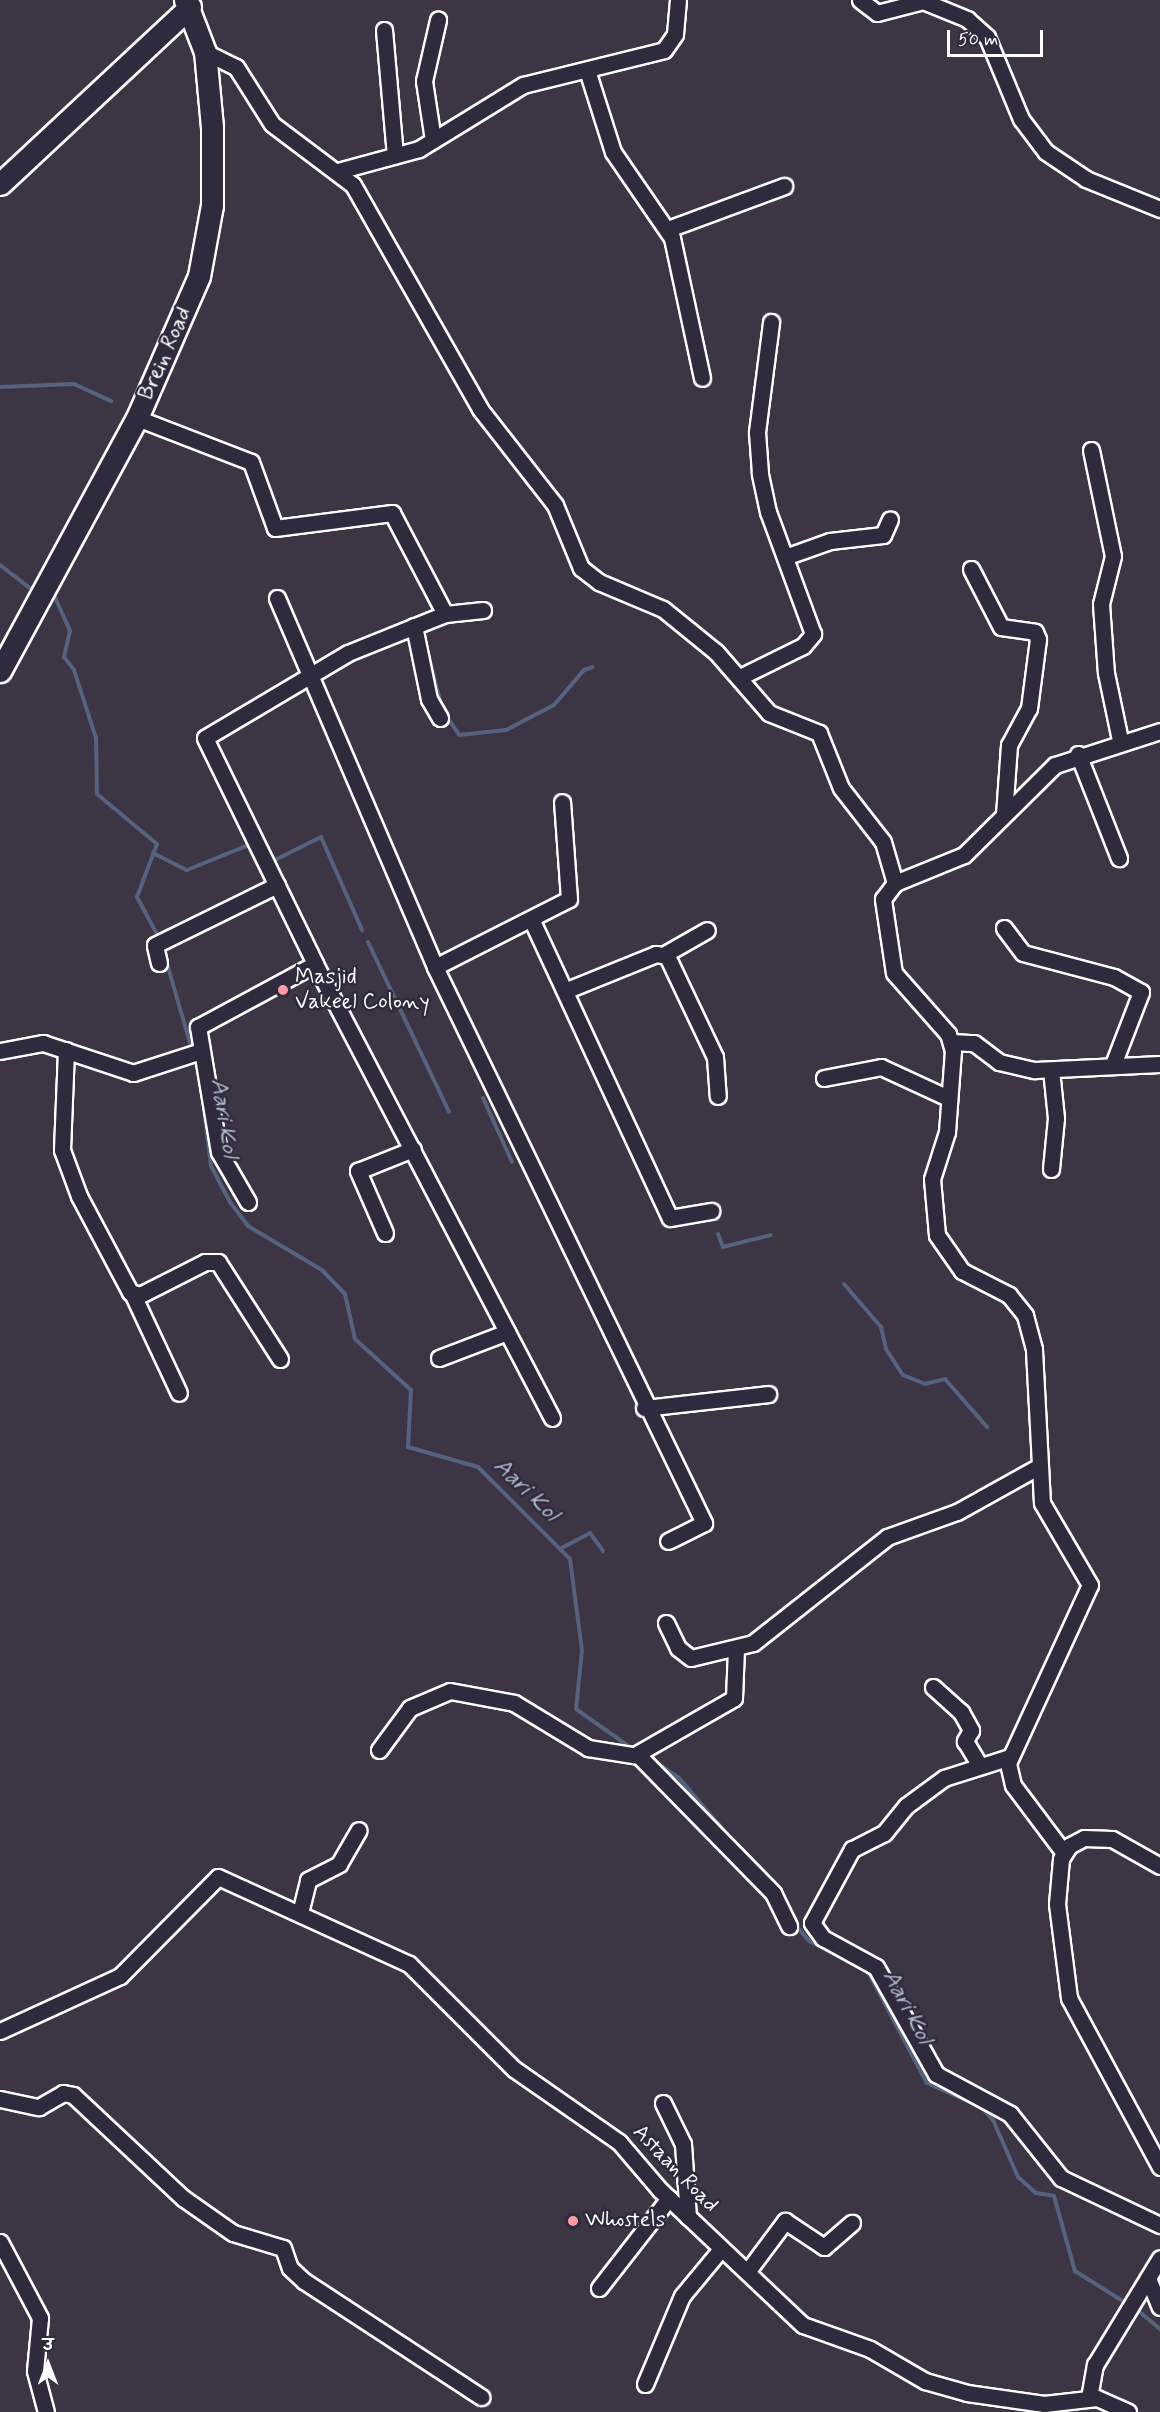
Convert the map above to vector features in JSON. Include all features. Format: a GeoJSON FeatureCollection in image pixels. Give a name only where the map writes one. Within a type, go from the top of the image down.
{"type":"FeatureCollection","features":[{"type":"Feature","properties":{"kind":"street"},"geometry":{"type":"LineString","coordinates":[[338,171],[395,156],[433,140],[503,93],[664,50],[675,34],[678,0]]}},
{"type":"Feature","properties":{"kind":"street"},"geometry":{"type":"LineString","coordinates":[[860,0],[877,13],[923,1],[967,19],[987,37],[1021,119],[1046,152],[1086,179],[1160,210]]}},
{"type":"Feature","properties":{"kind":"street"},"geometry":{"type":"LineString","coordinates":[[0,184],[192,2]]}},
{"type":"Feature","properties":{"kind":"street","name":"Brein Road"},"geometry":{"type":"LineString","coordinates":[[0,671],[137,418],[186,312],[209,235],[214,178],[205,52],[192,2]]}},
{"type":"Feature","properties":{"kind":"street"},"geometry":{"type":"LineString","coordinates":[[433,140],[424,81],[438,20]]}},
{"type":"Feature","properties":{"kind":"street"},"geometry":{"type":"LineString","coordinates":[[384,30],[395,156]]}},
{"type":"Feature","properties":{"kind":"street"},"geometry":{"type":"LineString","coordinates":[[205,52],[236,67],[272,124],[299,149],[338,171],[366,203],[493,429],[555,505],[581,568],[599,582],[663,609],[740,677],[769,713],[822,736],[841,788],[883,842],[895,883]]}},
{"type":"Feature","properties":{"kind":"street"},"geometry":{"type":"LineString","coordinates":[[587,70],[613,152],[668,229],[702,378]]}},
{"type":"Feature","properties":{"kind":"street"},"geometry":{"type":"LineString","coordinates":[[668,229],[784,186]]}},
{"type":"Feature","properties":{"kind":"street"},"geometry":{"type":"LineString","coordinates":[[740,677],[811,638],[768,512],[758,452],[771,322]]}},
{"type":"Feature","properties":{"kind":"street"},"geometry":{"type":"LineString","coordinates":[[137,418],[251,462],[275,528],[378,512],[396,516],[445,614]]}},
{"type":"Feature","properties":{"kind":"street"},"geometry":{"type":"LineString","coordinates":[[1090,450],[1113,556],[1101,599],[1106,674],[1120,741]]}},
{"type":"Feature","properties":{"kind":"street"},"geometry":{"type":"LineString","coordinates":[[785,557],[830,541],[883,535],[890,519]]}},
{"type":"Feature","properties":{"kind":"street"},"geometry":{"type":"LineString","coordinates":[[971,569],[1000,627],[1035,632],[1038,639],[1030,704],[1009,745],[1004,814]]}},
{"type":"Feature","properties":{"kind":"street"},"geometry":{"type":"LineString","coordinates":[[277,598],[310,673],[360,800],[435,967],[644,1408],[704,1523],[668,1541]]}},
{"type":"Feature","properties":{"kind":"street"},"geometry":{"type":"LineString","coordinates":[[483,610],[445,614],[310,673],[205,738],[315,964],[552,1418]]}},
{"type":"Feature","properties":{"kind":"street"},"geometry":{"type":"LineString","coordinates":[[414,626],[429,699],[440,718]]}},
{"type":"Feature","properties":{"kind":"street"},"geometry":{"type":"LineString","coordinates":[[1064,1853],[1013,1785],[1010,1757],[1058,1644],[1090,1593],[1086,1577],[1045,1509],[1038,1467],[1034,1349],[1025,1315],[1010,1295],[962,1270],[932,1218],[932,1179],[947,1132],[952,1042],[894,973],[883,899],[895,883],[950,865],[1046,771],[1078,754],[1160,731]]}},
{"type":"Feature","properties":{"kind":"street"},"geometry":{"type":"LineString","coordinates":[[1078,754],[1119,858]]}},
{"type":"Feature","properties":{"kind":"street"},"geometry":{"type":"LineString","coordinates":[[435,967],[565,904],[572,893],[562,802]]}},
{"type":"Feature","properties":{"kind":"street"},"geometry":{"type":"LineString","coordinates":[[159,963],[162,942],[277,885]]}},
{"type":"Feature","properties":{"kind":"street"},"geometry":{"type":"LineString","coordinates":[[532,921],[567,990],[671,1219],[711,1210]]}},
{"type":"Feature","properties":{"kind":"street"},"geometry":{"type":"LineString","coordinates":[[1004,928],[1023,953],[1114,977],[1141,992],[1114,1062]]}},
{"type":"Feature","properties":{"kind":"street"},"geometry":{"type":"LineString","coordinates":[[567,990],[665,954],[706,930]]}},
{"type":"Feature","properties":{"kind":"street"},"geometry":{"type":"LineString","coordinates":[[665,954],[715,1057],[718,1096]]}},
{"type":"Feature","properties":{"kind":"street"},"geometry":{"type":"LineString","coordinates":[[248,1202],[219,1152],[201,1052],[201,1023],[315,964]]}},
{"type":"Feature","properties":{"kind":"street"},"geometry":{"type":"LineString","coordinates":[[0,1051],[31,1042],[66,1050],[133,1073],[201,1052]]}},
{"type":"Feature","properties":{"kind":"street"},"geometry":{"type":"LineString","coordinates":[[952,1042],[974,1042],[1010,1066],[1051,1070],[1114,1062],[1160,1064]]}},
{"type":"Feature","properties":{"kind":"street"},"geometry":{"type":"LineString","coordinates":[[66,1050],[62,1150],[80,1196],[133,1294],[178,1393]]}},
{"type":"Feature","properties":{"kind":"street"},"geometry":{"type":"LineString","coordinates":[[824,1078],[881,1067],[948,1098]]}},
{"type":"Feature","properties":{"kind":"street"},"geometry":{"type":"LineString","coordinates":[[1051,1070],[1056,1118],[1051,1169]]}},
{"type":"Feature","properties":{"kind":"street"},"geometry":{"type":"LineString","coordinates":[[384,1233],[358,1171],[413,1149]]}},
{"type":"Feature","properties":{"kind":"street"},"geometry":{"type":"LineString","coordinates":[[133,1294],[218,1262],[280,1359]]}},
{"type":"Feature","properties":{"kind":"street"},"geometry":{"type":"LineString","coordinates":[[439,1358],[507,1332]]}},
{"type":"Feature","properties":{"kind":"street"},"geometry":{"type":"LineString","coordinates":[[644,1408],[768,1394]]}},
{"type":"Feature","properties":{"kind":"street"},"geometry":{"type":"LineString","coordinates":[[666,1623],[683,1656],[699,1658],[736,1649],[772,1633],[887,1538],[957,1512],[1038,1467]]}},
{"type":"Feature","properties":{"kind":"street"},"geometry":{"type":"LineString","coordinates":[[379,1750],[410,1708],[450,1691],[513,1703],[588,1748],[640,1752],[735,1698],[736,1649]]}},
{"type":"Feature","properties":{"kind":"street"},"geometry":{"type":"LineString","coordinates":[[933,1687],[961,1712],[971,1730],[965,1741],[979,1764]]}},
{"type":"Feature","properties":{"kind":"street"},"geometry":{"type":"LineString","coordinates":[[640,1752],[773,1893],[789,1926]]}},
{"type":"Feature","properties":{"kind":"street"},"geometry":{"type":"LineString","coordinates":[[1010,1757],[979,1764],[917,1797],[884,1833],[845,1856],[812,1923],[823,1938],[876,1967],[936,2074],[1010,2114],[1061,2178],[1160,2225]]}},
{"type":"Feature","properties":{"kind":"street"},"geometry":{"type":"LineString","coordinates":[[300,1913],[308,1880],[339,1864],[359,1830]]}},
{"type":"Feature","properties":{"kind":"street"},"geometry":{"type":"LineString","coordinates":[[1160,1866],[1127,1846],[1095,1836],[1078,1840],[1064,1853],[1057,1929],[1069,1998],[1160,2167]]}},
{"type":"Feature","properties":{"kind":"street","name":"Astaan Road"},"geometry":{"type":"LineString","coordinates":[[0,2031],[120,1976],[218,1877],[410,1964],[514,2068],[613,2137],[688,2217],[803,2325],[870,2349],[925,2381],[1041,2408],[1089,2398],[1128,2412]]}},
{"type":"Feature","properties":{"kind":"street"},"geometry":{"type":"LineString","coordinates":[[0,2099],[39,2107],[63,2092],[73,2095],[142,2154],[183,2198],[233,2233],[284,2248],[290,2268],[304,2282],[481,2397]]}},
{"type":"Feature","properties":{"kind":"street"},"geometry":{"type":"LineString","coordinates":[[663,2103],[683,2144],[688,2217]]}},
{"type":"Feature","properties":{"kind":"street"},"geometry":{"type":"LineString","coordinates":[[599,2288],[669,2198]]}},
{"type":"Feature","properties":{"kind":"street"},"geometry":{"type":"LineString","coordinates":[[747,2272],[785,2222],[824,2247],[852,2223]]}},
{"type":"Feature","properties":{"kind":"street"},"geometry":{"type":"LineString","coordinates":[[0,2242],[39,2318],[42,2341],[35,2372],[46,2412]]}},
{"type":"Feature","properties":{"kind":"street"},"geometry":{"type":"LineString","coordinates":[[645,2384],[682,2296],[721,2249]]}},
{"type":"Feature","properties":{"kind":"street"},"geometry":{"type":"LineString","coordinates":[[1089,2398],[1091,2375],[1160,2258]]}},
{"type":"Feature","properties":{"kind":"street"},"geometry":{"type":"LineString","coordinates":[[1148,2278],[1160,2307]]}},
{"type":"Feature","properties":{"kind":"waterway"},"geometry":{"type":"LineString","coordinates":[[0,387],[74,384],[111,401]]}},
{"type":"Feature","properties":{"kind":"waterway","name":"Aari Kol"},"geometry":{"type":"LineString","coordinates":[[0,565],[35,592]]}},
{"type":"Feature","properties":{"kind":"waterway","name":"Aari Kol"},"geometry":{"type":"LineString","coordinates":[[54,595],[70,631],[64,657],[74,670],[96,738],[97,794],[157,844],[137,897],[159,938]]}},
{"type":"Feature","properties":{"kind":"waterway"},"geometry":{"type":"LineString","coordinates":[[425,642],[442,708]]}},
{"type":"Feature","properties":{"kind":"waterway"},"geometry":{"type":"LineString","coordinates":[[445,714],[459,735],[506,730],[554,705],[584,670],[593,667]]}},
{"type":"Feature","properties":{"kind":"waterway"},"geometry":{"type":"LineString","coordinates":[[271,862],[321,837],[362,930]]}},
{"type":"Feature","properties":{"kind":"waterway"},"geometry":{"type":"LineString","coordinates":[[153,853],[187,870],[251,844]]}},
{"type":"Feature","properties":{"kind":"waterway"},"geometry":{"type":"LineString","coordinates":[[368,942],[449,1112]]}},
{"type":"Feature","properties":{"kind":"waterway","name":"Aari Kol"},"geometry":{"type":"LineString","coordinates":[[163,950],[192,1050]]}},
{"type":"Feature","properties":{"kind":"waterway","name":"Aari Kol"},"geometry":{"type":"LineString","coordinates":[[202,1092],[211,1166],[230,1202],[248,1226],[322,1270],[345,1294],[355,1339],[411,1390],[408,1447],[478,1467],[570,1559],[582,1650],[576,1709],[631,1748]]}},
{"type":"Feature","properties":{"kind":"waterway"},"geometry":{"type":"LineString","coordinates":[[483,1098],[512,1162]]}},
{"type":"Feature","properties":{"kind":"waterway"},"geometry":{"type":"LineString","coordinates":[[718,1234],[723,1247],[771,1235]]}},
{"type":"Feature","properties":{"kind":"waterway"},"geometry":{"type":"LineString","coordinates":[[844,1284],[881,1327],[886,1349],[903,1375],[925,1384],[945,1379],[987,1427]]}},
{"type":"Feature","properties":{"kind":"waterway"},"geometry":{"type":"LineString","coordinates":[[560,1549],[590,1533],[603,1551]]}},
{"type":"Feature","properties":{"kind":"waterway","name":"Aari Kol"},"geometry":{"type":"LineString","coordinates":[[646,1755],[679,1778],[745,1855]]}},
{"type":"Feature","properties":{"kind":"waterway","name":"Aari Kol"},"geometry":{"type":"LineString","coordinates":[[763,1873],[774,1885]]}},
{"type":"Feature","properties":{"kind":"waterway","name":"Aari Kol"},"geometry":{"type":"LineString","coordinates":[[794,1923],[809,1941],[856,1964]]}},
{"type":"Feature","properties":{"kind":"waterway","name":"Aari Kol"},"geometry":{"type":"LineString","coordinates":[[866,1968],[927,2083],[981,2107],[993,2120],[1018,2177],[1036,2193],[1054,2196],[1075,2271],[1129,2305]]}},
{"type":"Feature","properties":{"kind":"waterway","name":"Aari Kol"},"geometry":{"type":"LineString","coordinates":[[1135,2308],[1160,2329]]}},
{"type":"Feature","properties":{"kind":"place","name":"Masjid Vakeel Colony"},"geometry":{"type":"Point","coordinates":[283,990]}},
{"type":"Feature","properties":{"kind":"place","name":"Whostels"},"geometry":{"type":"Point","coordinates":[573,2221]}}]}
